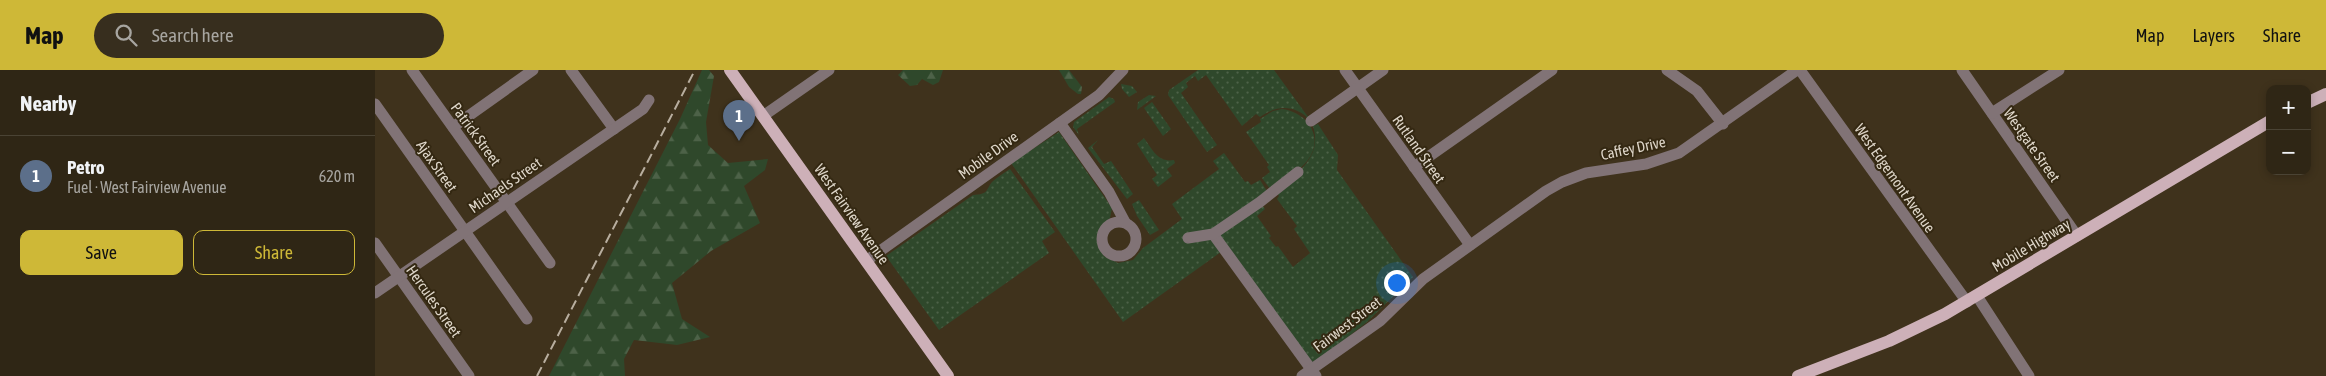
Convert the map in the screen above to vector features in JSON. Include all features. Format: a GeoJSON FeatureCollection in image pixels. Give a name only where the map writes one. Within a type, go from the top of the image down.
{"type":"FeatureCollection","features":[{"type":"Feature","properties":{"kind":"main road","name":"West Fairview Avenue"},"geometry":{"type":"LineString","coordinates":[[730,70],[948,376]]}},
{"type":"Feature","properties":{"kind":"main road"},"geometry":{"type":"LineString","coordinates":[[2311,101],[2326,94]]}},
{"type":"Feature","properties":{"kind":"main road","name":"Mobile Highway"},"geometry":{"type":"LineString","coordinates":[[1798,376],[1889,341],[1972,299],[2266,123]]}},
{"type":"Feature","properties":{"kind":"street","name":"Patrick Street"},"geometry":{"type":"LineString","coordinates":[[412,70],[550,263]]}},
{"type":"Feature","properties":{"kind":"street"},"geometry":{"type":"LineString","coordinates":[[453,127],[533,70]]}},
{"type":"Feature","properties":{"kind":"street"},"geometry":{"type":"LineString","coordinates":[[571,70],[614,129]]}},
{"type":"Feature","properties":{"kind":"street"},"geometry":{"type":"LineString","coordinates":[[763,116],[829,70]]}},
{"type":"Feature","properties":{"kind":"street","name":"Mobile Drive"},"geometry":{"type":"LineString","coordinates":[[866,261],[1099,95],[1123,70]]}},
{"type":"Feature","properties":{"kind":"street","name":"Rutland Street"},"geometry":{"type":"LineString","coordinates":[[1345,70],[1470,245]]}},
{"type":"Feature","properties":{"kind":"street"},"geometry":{"type":"LineString","coordinates":[[1311,121],[1383,70]]}},
{"type":"Feature","properties":{"kind":"street"},"geometry":{"type":"LineString","coordinates":[[1414,167],[1551,70]]}},
{"type":"Feature","properties":{"kind":"street"},"geometry":{"type":"LineString","coordinates":[[1667,70],[1697,91],[1723,124]]}},
{"type":"Feature","properties":{"kind":"street","name":"Caffey Drive"},"geometry":{"type":"LineString","coordinates":[[1470,245],[1562,182],[1586,173],[1666,158],[1692,146],[1797,70]]}},
{"type":"Feature","properties":{"kind":"street","name":"West Edgemont Avenue"},"geometry":{"type":"LineString","coordinates":[[1800,70],[2029,376]]}},
{"type":"Feature","properties":{"kind":"street","name":"Westgate Street"},"geometry":{"type":"LineString","coordinates":[[1962,70],[2077,236]]}},
{"type":"Feature","properties":{"kind":"street"},"geometry":{"type":"LineString","coordinates":[[1992,113],[2059,70]]}},
{"type":"Feature","properties":{"kind":"street","name":"Michaels Street"},"geometry":{"type":"LineString","coordinates":[[375,293],[643,109],[649,100]]}},
{"type":"Feature","properties":{"kind":"street","name":"Ajax Street"},"geometry":{"type":"LineString","coordinates":[[375,104],[527,319]]}},
{"type":"Feature","properties":{"kind":"street"},"geometry":{"type":"LineString","coordinates":[[1060,123],[1109,192],[1125,222]]}},
{"type":"Feature","properties":{"kind":"street"},"geometry":{"type":"LineString","coordinates":[[1187,238],[1213,234],[1260,202],[1298,172]]}},
{"type":"Feature","properties":{"kind":"street","name":"Fairwest Street"},"geometry":{"type":"LineString","coordinates":[[1213,234],[1310,374],[1380,321],[1423,279],[1470,245]]}},
{"type":"Feature","properties":{"kind":"street","name":"Hercules Street"},"geometry":{"type":"LineString","coordinates":[[375,243],[469,376]]}},
{"type":"Feature","properties":{"kind":"green space"},"geometry":{"type":"Polygon","coordinates":[[[702,70],[709,70],[714,76],[706,122],[708,145],[728,163],[768,159],[765,170],[744,186],[760,223],[711,251],[672,283],[682,319],[710,337],[677,345],[634,340],[624,359],[625,376],[549,376],[680,119],[702,70]]]}},
{"type":"Feature","properties":{"kind":"green space"},"geometry":{"type":"Polygon","coordinates":[[[903,70],[943,70],[939,82],[933,85],[922,79],[917,85],[910,86],[898,75],[903,70]]]}},
{"type":"Feature","properties":{"kind":"green space"},"geometry":{"type":"Polygon","coordinates":[[[1059,70],[1069,70],[1082,87],[1081,94],[1078,94],[1069,87],[1059,70]]]}},
{"type":"Feature","properties":{"kind":"green space"},"geometry":{"type":"Polygon","coordinates":[[[1198,70],[1274,70],[1311,121],[1293,109],[1280,108],[1260,117],[1256,114],[1242,126],[1206,75],[1198,81],[1195,76],[1186,83],[1188,87],[1181,93],[1217,145],[1207,152],[1168,95],[1169,90],[1198,70]]]}},
{"type":"Feature","properties":{"kind":"green space"},"geometry":{"type":"Polygon","coordinates":[[[1121,84],[1132,86],[1137,92],[1129,97],[1122,89],[1121,84]]]}},
{"type":"Feature","properties":{"kind":"green space"},"geometry":{"type":"Polygon","coordinates":[[[1149,95],[1156,96],[1137,110],[1138,102],[1149,95]]]}},
{"type":"Feature","properties":{"kind":"green space"},"geometry":{"type":"Polygon","coordinates":[[[1109,97],[1114,99],[1115,102],[1077,129],[1079,135],[1073,127],[1074,122],[1109,97]]]}},
{"type":"Feature","properties":{"kind":"green space"},"geometry":{"type":"Polygon","coordinates":[[[1152,102],[1171,129],[1163,136],[1144,108],[1152,102]]]}},
{"type":"Feature","properties":{"kind":"green space"},"geometry":{"type":"Polygon","coordinates":[[[1282,109],[1291,111],[1306,120],[1311,127],[1315,143],[1308,160],[1295,172],[1270,189],[1262,178],[1270,172],[1267,167],[1269,165],[1246,132],[1261,122],[1260,119],[1273,111],[1282,109]]]}},
{"type":"Feature","properties":{"kind":"green space"},"geometry":{"type":"Polygon","coordinates":[[[1318,124],[1338,155],[1337,170],[1413,277],[1367,322],[1316,362],[1311,362],[1228,247],[1123,322],[1011,163],[1059,132],[1112,208],[1110,218],[1099,231],[1097,243],[1104,256],[1118,263],[1133,260],[1143,248],[1182,219],[1172,204],[1219,169],[1213,161],[1224,153],[1245,182],[1248,181],[1251,185],[1260,180],[1270,196],[1260,202],[1265,209],[1257,216],[1271,236],[1269,238],[1276,247],[1278,246],[1293,267],[1310,253],[1294,229],[1297,226],[1277,199],[1279,196],[1276,192],[1306,164],[1311,156],[1315,137],[1313,126],[1318,124]]]}},
{"type":"Feature","properties":{"kind":"green space"},"geometry":{"type":"Polygon","coordinates":[[[1144,138],[1160,157],[1174,160],[1175,163],[1167,169],[1172,176],[1158,187],[1152,179],[1157,175],[1137,144],[1144,138]]]}},
{"type":"Feature","properties":{"kind":"green space"},"geometry":{"type":"Polygon","coordinates":[[[1098,140],[1092,147],[1104,164],[1111,161],[1133,194],[1127,199],[1088,148],[1098,140]]]}},
{"type":"Feature","properties":{"kind":"green space"},"geometry":{"type":"Polygon","coordinates":[[[1010,169],[1055,232],[1042,241],[1049,253],[939,330],[886,256],[973,195],[986,192],[994,180],[1010,169]]]}},
{"type":"Feature","properties":{"kind":"green space"},"geometry":{"type":"Polygon","coordinates":[[[1139,200],[1159,230],[1150,235],[1137,216],[1132,204],[1139,200]]]}},
{"type":"Feature","properties":{"kind":"railway"},"geometry":{"type":"LineString","coordinates":[[537,376],[695,70]]}},
{"type":"Feature","properties":{"kind":"place","name":"Petro"},"geometry":{"type":"Point","coordinates":[739,141]}}]}
